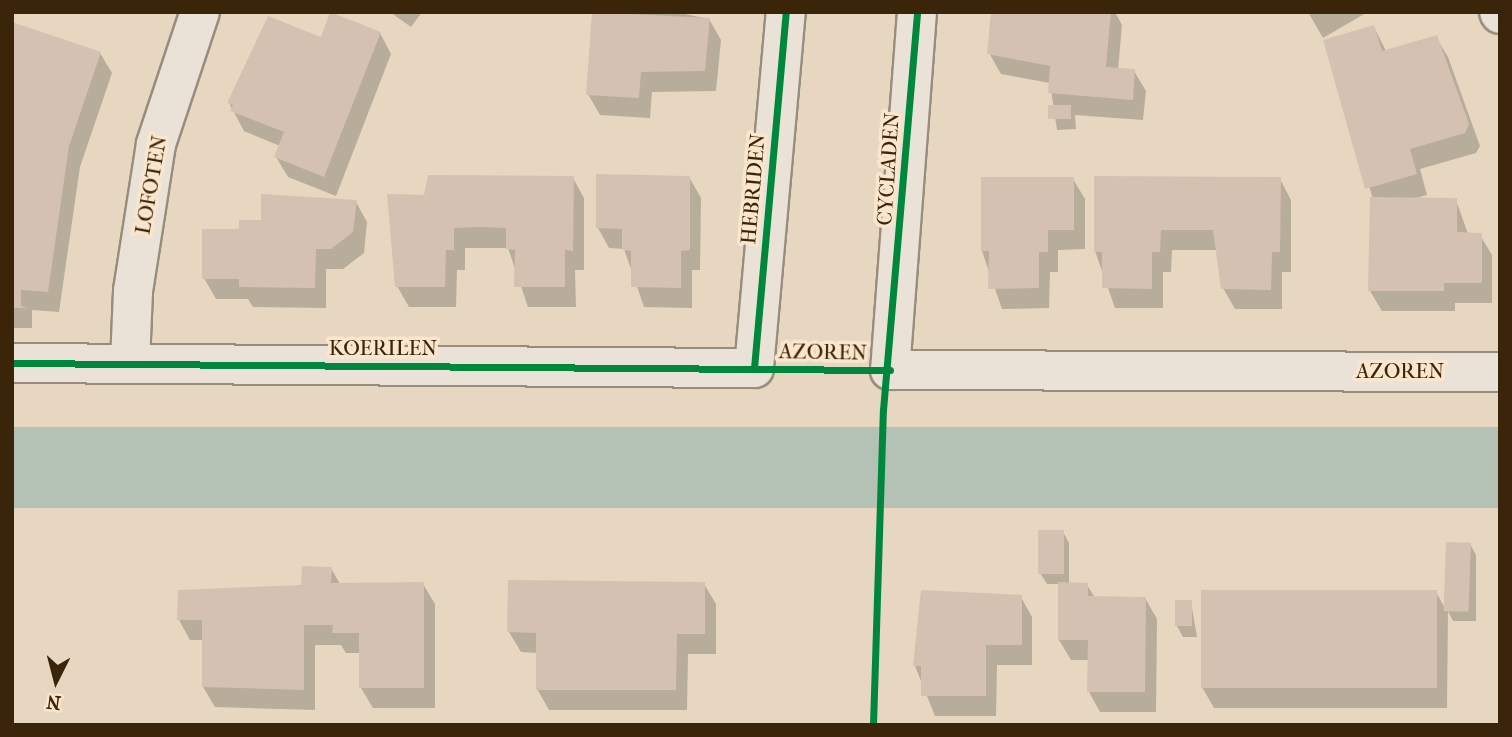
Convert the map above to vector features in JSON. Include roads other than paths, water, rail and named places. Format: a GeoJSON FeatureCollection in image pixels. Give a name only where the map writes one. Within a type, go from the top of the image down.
{"type":"FeatureCollection","features":[{"type":"Feature","properties":{"kind":"street","name":"LOFOTEN"},"geometry":{"type":"LineString","coordinates":[[130,363],[133,291],[156,145],[200,12]]}},
{"type":"Feature","properties":{"kind":"street","name":"HEBRIDEN"},"geometry":{"type":"LineString","coordinates":[[754,368],[786,12]]}},
{"type":"Feature","properties":{"kind":"street","name":"CYCLADEN"},"geometry":{"type":"LineString","coordinates":[[890,370],[917,12]]}},
{"type":"Feature","properties":{"kind":"street","name":"KOERILEN"},"geometry":{"type":"LineString","coordinates":[[12,363],[754,368]]}},
{"type":"Feature","properties":{"kind":"street","name":"AZOREN"},"geometry":{"type":"LineString","coordinates":[[890,370],[1500,372]]}}]}
